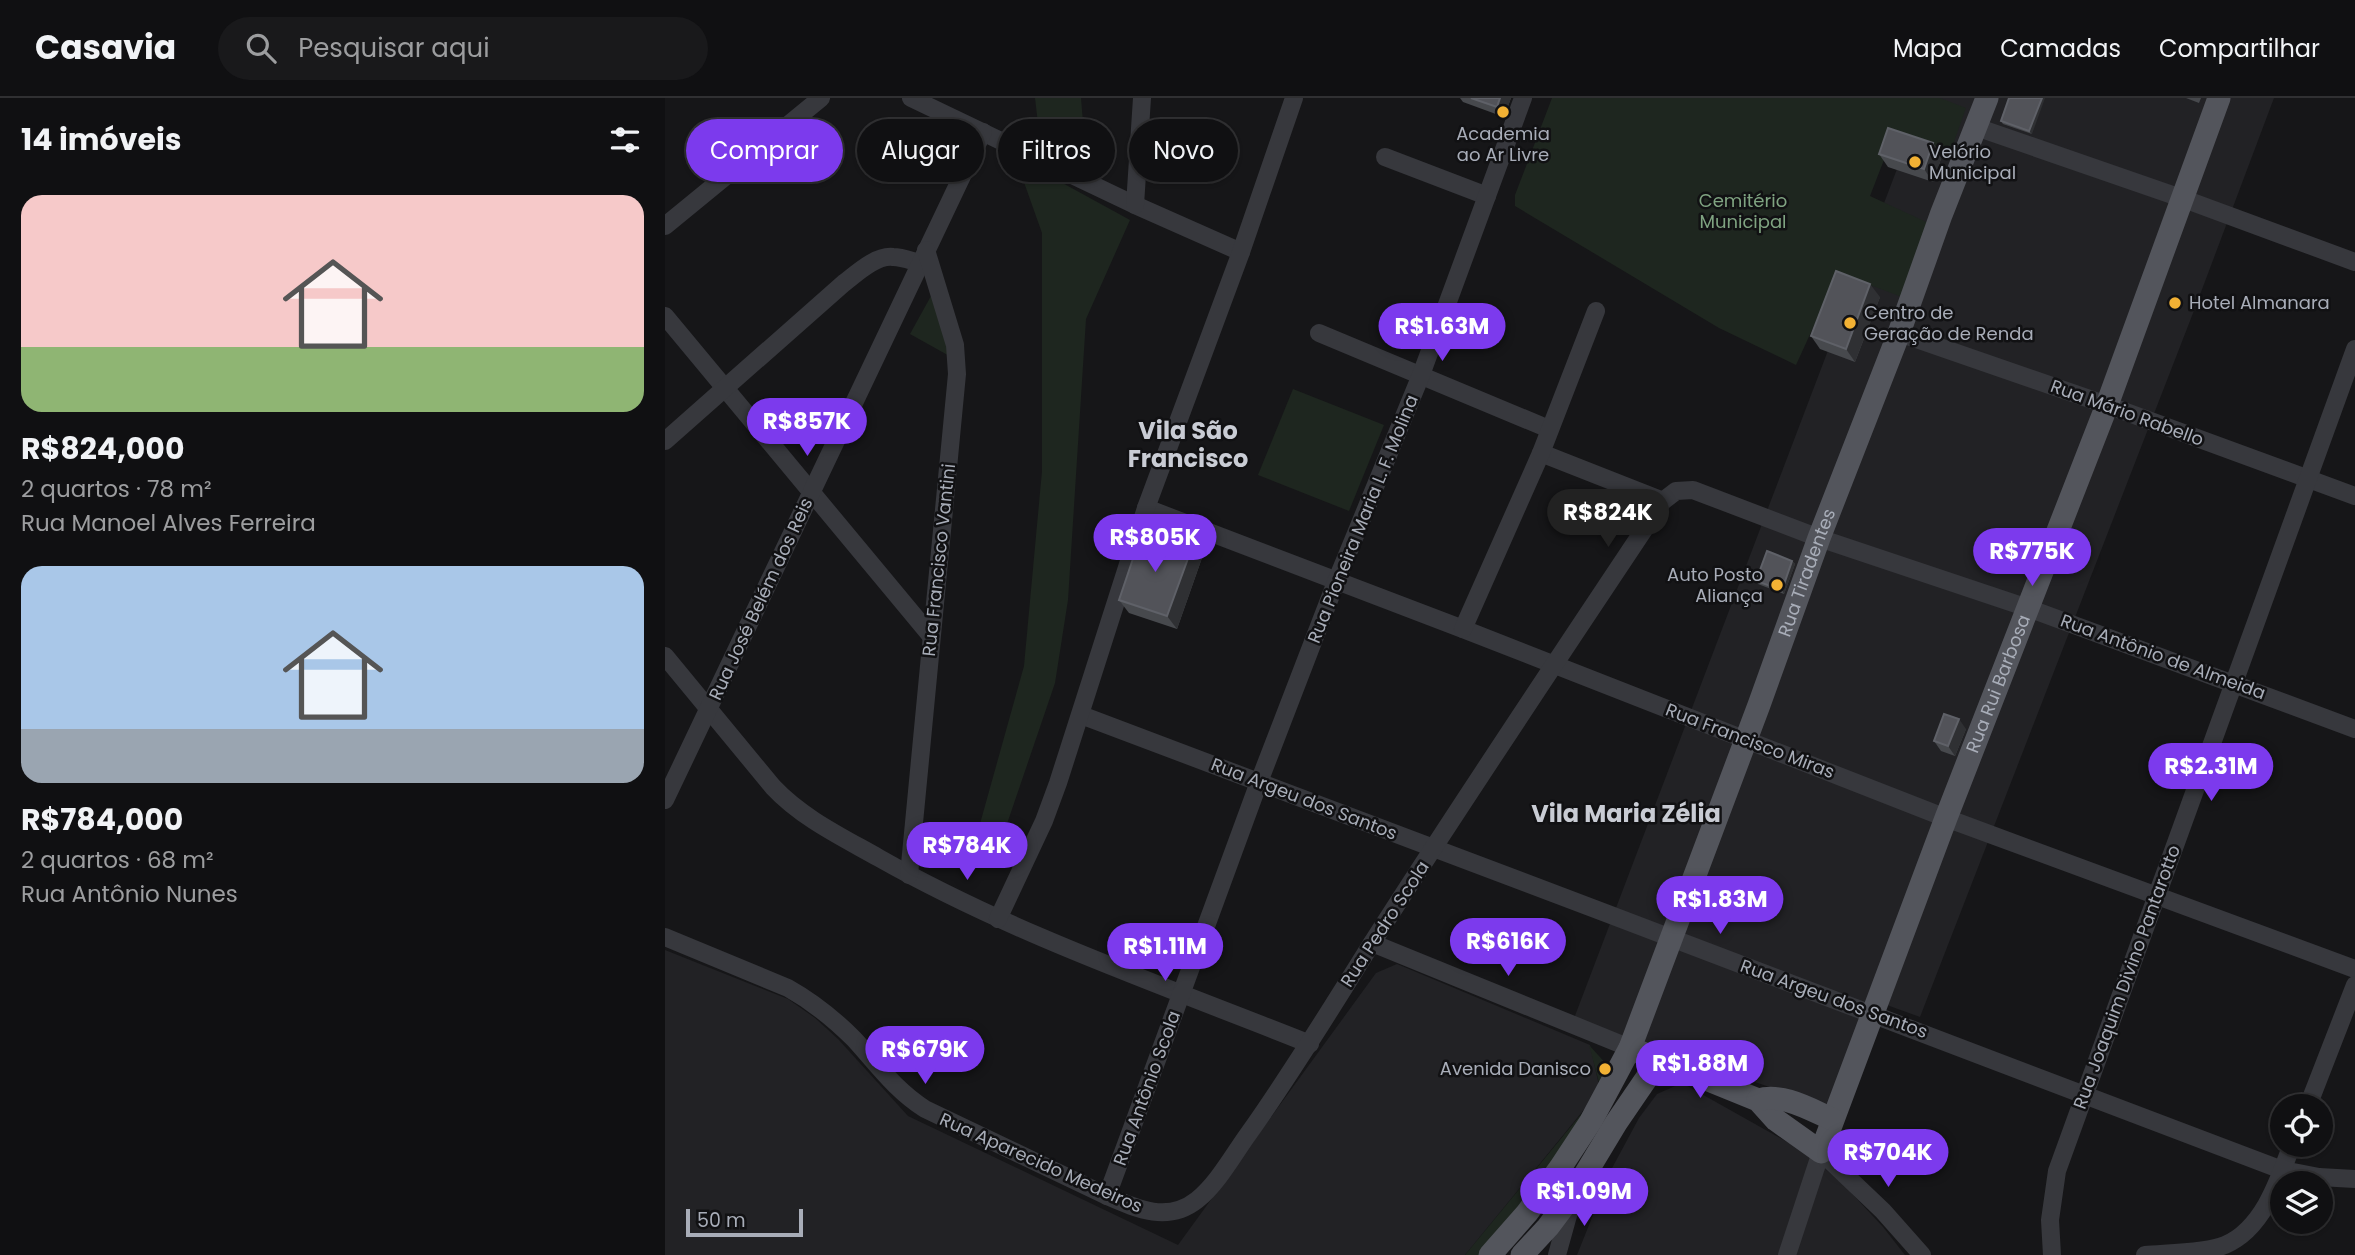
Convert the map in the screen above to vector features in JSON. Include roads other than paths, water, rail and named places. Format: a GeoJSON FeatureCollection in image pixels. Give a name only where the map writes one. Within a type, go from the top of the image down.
{"type":"FeatureCollection","features":[{"type":"Feature","properties":{"kind":"main road","name":"Rua Tiradentes"},"geometry":{"type":"LineString","coordinates":[[1630,1048],[1759,705],[1818,538],[1899,333],[1987,98]]}},
{"type":"Feature","properties":{"kind":"main road","name":"Rua Rui Barbosa"},"geometry":{"type":"LineString","coordinates":[[1821,1152],[1946,818],[2107,405],[2219,98]]}},
{"type":"Feature","properties":{"kind":"main road"},"geometry":{"type":"LineString","coordinates":[[1490,1255],[1527,1213],[1560,1168],[1591,1121],[1630,1048],[1758,1100],[1776,1120],[1821,1152]]}},
{"type":"Feature","properties":{"kind":"main road"},"geometry":{"type":"LineString","coordinates":[[1522,1255],[1548,1227],[1575,1191],[1616,1123],[1659,1060]]}},
{"type":"Feature","properties":{"kind":"main road"},"geometry":{"type":"LineString","coordinates":[[1758,1100],[1766,1098],[1787,1101],[1832,1119]]}},
{"type":"Feature","properties":{"kind":"street"},"geometry":{"type":"LineString","coordinates":[[665,226],[821,98]]}},
{"type":"Feature","properties":{"kind":"street"},"geometry":{"type":"LineString","coordinates":[[911,98],[939,105],[962,119]]}},
{"type":"Feature","properties":{"kind":"street"},"geometry":{"type":"LineString","coordinates":[[1135,205],[1142,98]]}},
{"type":"Feature","properties":{"kind":"street"},"geometry":{"type":"LineString","coordinates":[[998,919],[1044,821],[1081,715],[1146,508],[1241,252],[1294,98]]}},
{"type":"Feature","properties":{"kind":"street","name":"Rua Pioneira Maria L. F. Molina"},"geometry":{"type":"LineString","coordinates":[[1259,782],[1336,582],[1421,375],[1523,98]]}},
{"type":"Feature","properties":{"kind":"street"},"geometry":{"type":"LineString","coordinates":[[1976,127],[2355,262]]}},
{"type":"Feature","properties":{"kind":"street"},"geometry":{"type":"LineString","coordinates":[[984,132],[1241,252]]}},
{"type":"Feature","properties":{"kind":"street"},"geometry":{"type":"LineString","coordinates":[[1385,157],[1487,197]]}},
{"type":"Feature","properties":{"kind":"street","name":"Rua José Belém dos Reis"},"geometry":{"type":"LineString","coordinates":[[665,800],[959,182]]}},
{"type":"Feature","properties":{"kind":"street"},"geometry":{"type":"LineString","coordinates":[[665,441],[861,270],[891,256],[923,256]]}},
{"type":"Feature","properties":{"kind":"street","name":"Rua Francisco Vantini"},"geometry":{"type":"LineString","coordinates":[[909,875],[957,357],[923,256]]}},
{"type":"Feature","properties":{"kind":"street"},"geometry":{"type":"LineString","coordinates":[[1463,629],[1541,453],[1595,311]]}},
{"type":"Feature","properties":{"kind":"street"},"geometry":{"type":"LineString","coordinates":[[665,316],[931,636]]}},
{"type":"Feature","properties":{"kind":"street"},"geometry":{"type":"LineString","coordinates":[[1319,333],[1549,429]]}},
{"type":"Feature","properties":{"kind":"street","name":"Rua Mário Rabello"},"geometry":{"type":"LineString","coordinates":[[1899,333],[2107,405],[2355,496]]}},
{"type":"Feature","properties":{"kind":"street","name":"Rua Joaquim Divino Pantarotto"},"geometry":{"type":"LineString","coordinates":[[2052,1255],[2050,1220],[2054,1183],[2355,349]]}},
{"type":"Feature","properties":{"kind":"street"},"geometry":{"type":"LineString","coordinates":[[1541,453],[1664,500]]}},
{"type":"Feature","properties":{"kind":"street","name":"Rua Antônio de Almeida"},"geometry":{"type":"LineString","coordinates":[[1664,500],[1677,491],[1693,489],[1818,538],[2028,608],[2355,729]]}},
{"type":"Feature","properties":{"kind":"street","name":"Rua Pedro Scola"},"geometry":{"type":"LineString","coordinates":[[1214,1182],[1310,1044],[1372,943],[1664,500]]}},
{"type":"Feature","properties":{"kind":"street","name":"Rua Francisco Miras"},"geometry":{"type":"LineString","coordinates":[[1146,508],[1555,664],[1946,818],[2355,969]]}},
{"type":"Feature","properties":{"kind":"street"},"geometry":{"type":"LineString","coordinates":[[665,656],[789,804],[808,817],[909,875],[998,919],[1084,956],[1310,1044]]}},
{"type":"Feature","properties":{"kind":"street","name":"Rua Argeu dos Santos"},"geometry":{"type":"LineString","coordinates":[[1081,715],[2282,1170],[2309,1176],[2355,1179]]}},
{"type":"Feature","properties":{"kind":"street","name":"Rua Antônio Scola"},"geometry":{"type":"LineString","coordinates":[[1107,1196],[1259,782]]}},
{"type":"Feature","properties":{"kind":"street","name":"Rua Aparecido Medeiros"},"geometry":{"type":"LineString","coordinates":[[665,937],[805,997],[854,1040],[908,1098],[943,1119],[1107,1196],[1137,1209],[1164,1213],[1189,1205],[1214,1182]]}},
{"type":"Feature","properties":{"kind":"street"},"geometry":{"type":"LineString","coordinates":[[1372,943],[1630,1048]]}},
{"type":"Feature","properties":{"kind":"street"},"geometry":{"type":"LineString","coordinates":[[2313,1094],[2355,985]]}},
{"type":"Feature","properties":{"kind":"street"},"geometry":{"type":"LineString","coordinates":[[1787,1255],[1821,1152],[1883,1211],[1922,1255]]}},
{"type":"Feature","properties":{"kind":"street"},"geometry":{"type":"LineString","coordinates":[[2145,1255],[2224,1251],[2261,1213],[2287,1157]]}},
{"type":"Feature","properties":{"kind":"street"},"geometry":{"type":"LineString","coordinates":[[1557,1255],[1575,1191]]}},
{"type":"Feature","properties":{"kind":"place","name":"Academia ao Ar Livre"},"geometry":{"type":"Point","coordinates":[1503,112]}},
{"type":"Feature","properties":{"kind":"place","name":"Velório Municipal"},"geometry":{"type":"Point","coordinates":[1915,162]}},
{"type":"Feature","properties":{"kind":"place","name":"Hotel Almanara"},"geometry":{"type":"Point","coordinates":[2175,303]}},
{"type":"Feature","properties":{"kind":"place","name":"Centro de Geração de Renda"},"geometry":{"type":"Point","coordinates":[1850,323]}},
{"type":"Feature","properties":{"kind":"place","name":"Auto Posto Aliança"},"geometry":{"type":"Point","coordinates":[1777,585]}},
{"type":"Feature","properties":{"kind":"place","name":"Avenida Danisco"},"geometry":{"type":"Point","coordinates":[1605,1069]}},
{"type":"Feature","properties":{"kind":"district","name":"Vila São Francisco"},"geometry":{"type":"Point","coordinates":[1188,445]}},
{"type":"Feature","properties":{"kind":"district","name":"Vila Maria Zélia"},"geometry":{"type":"Point","coordinates":[1626,814]}},
{"type":"Feature","properties":{"kind":"park label","name":"Cemitério Municipal"},"geometry":{"type":"Point","coordinates":[1743,211]}}]}
